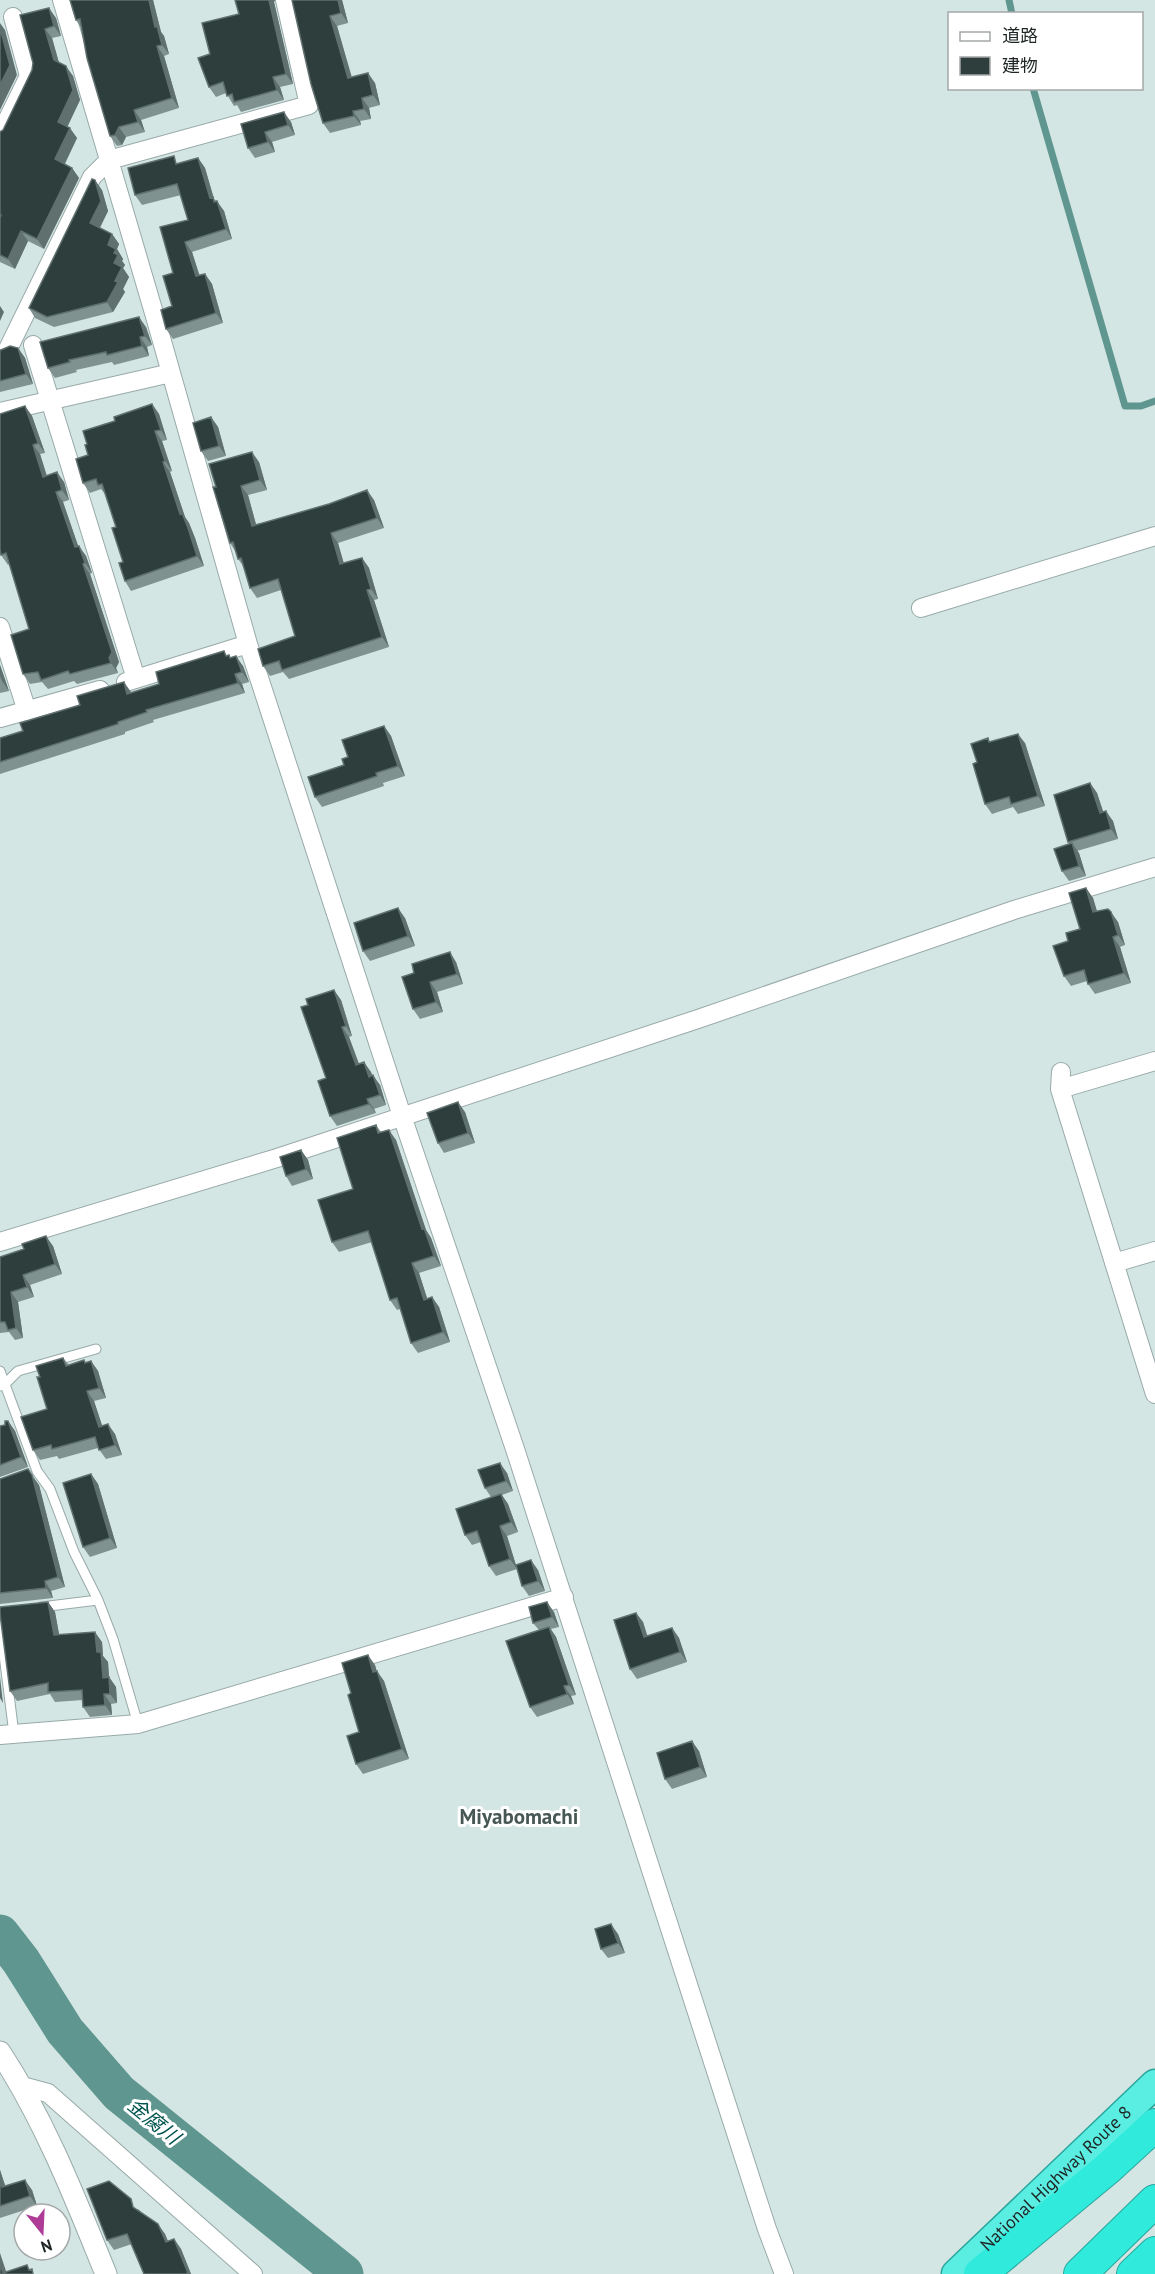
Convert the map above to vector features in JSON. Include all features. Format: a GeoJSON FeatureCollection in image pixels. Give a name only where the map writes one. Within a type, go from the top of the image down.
{"type":"FeatureCollection","features":[{"type":"Feature","properties":{"kind":"highway","name":"National Highway Route 8"},"geometry":{"type":"LineString","coordinates":[[956,2274],[1155,2084]]}},
{"type":"Feature","properties":{"kind":"highway"},"geometry":{"type":"LineString","coordinates":[[980,2274],[1107,2169],[1155,2125]]}},
{"type":"Feature","properties":{"kind":"highway"},"geometry":{"type":"LineString","coordinates":[[1080,2274],[1155,2202]]}},
{"type":"Feature","properties":{"kind":"highway"},"geometry":{"type":"LineString","coordinates":[[1133,2274],[1155,2253]]}},
{"type":"Feature","properties":{"kind":"street"},"geometry":{"type":"LineString","coordinates":[[4,350],[92,177],[109,160],[309,105],[285,0]]}},
{"type":"Feature","properties":{"kind":"street"},"geometry":{"type":"LineString","coordinates":[[0,135],[29,76],[6,18],[63,3],[248,644],[402,1116],[564,1598],[767,2229],[784,2274]]}},
{"type":"Feature","properties":{"kind":"street"},"geometry":{"type":"LineString","coordinates":[[134,319],[154,313]]}},
{"type":"Feature","properties":{"kind":"street"},"geometry":{"type":"LineString","coordinates":[[4,350],[53,340]]}},
{"type":"Feature","properties":{"kind":"street"},"geometry":{"type":"LineString","coordinates":[[33,345],[136,679]]}},
{"type":"Feature","properties":{"kind":"street"},"geometry":{"type":"LineString","coordinates":[[0,412],[171,373]]}},
{"type":"Feature","properties":{"kind":"street"},"geometry":{"type":"LineString","coordinates":[[921,608],[1155,536]]}},
{"type":"Feature","properties":{"kind":"street"},"geometry":{"type":"LineString","coordinates":[[0,627],[27,711]]}},
{"type":"Feature","properties":{"kind":"street"},"geometry":{"type":"LineString","coordinates":[[0,718],[248,644]]}},
{"type":"Feature","properties":{"kind":"street"},"geometry":{"type":"LineString","coordinates":[[0,1242],[277,1158],[698,1019],[1014,910],[1155,867]]}},
{"type":"Feature","properties":{"kind":"street"},"geometry":{"type":"LineString","coordinates":[[1155,1061],[1060,1081],[1155,1394]]}},
{"type":"Feature","properties":{"kind":"street"},"geometry":{"type":"LineString","coordinates":[[1114,1263],[1155,1251]]}},
{"type":"Feature","properties":{"kind":"street"},"geometry":{"type":"LineString","coordinates":[[7,1734],[138,1724],[564,1598]]}},
{"type":"Feature","properties":{"kind":"street"},"geometry":{"type":"LineString","coordinates":[[0,2052],[22,2086],[77,2203],[106,2274]]}},
{"type":"Feature","properties":{"kind":"street"},"geometry":{"type":"LineString","coordinates":[[22,2086],[48,2093],[253,2274]]}},
{"type":"Feature","properties":{"kind":"lane"},"geometry":{"type":"LineString","coordinates":[[2,1385],[18,1371],[96,1349]]}},
{"type":"Feature","properties":{"kind":"lane"},"geometry":{"type":"LineString","coordinates":[[0,1371],[2,1385],[32,1473],[50,1489],[74,1552],[98,1600],[138,1724]]}},
{"type":"Feature","properties":{"kind":"lane"},"geometry":{"type":"LineString","coordinates":[[33,1608],[98,1600]]}},
{"type":"Feature","properties":{"kind":"lane"},"geometry":{"type":"LineString","coordinates":[[0,1623],[7,1734]]}},
{"type":"Feature","properties":{"kind":"building"},"geometry":{"type":"Polygon","coordinates":[[[70,0],[149,0],[162,45],[157,46],[172,98],[134,110],[138,122],[119,127],[115,135],[110,136],[87,58],[80,19],[76,20],[70,0]]]}},
{"type":"Feature","properties":{"kind":"building"},"geometry":{"type":"Polygon","coordinates":[[[235,0],[269,0],[286,74],[273,77],[277,90],[234,102],[232,94],[227,96],[223,82],[209,87],[198,58],[210,54],[202,23],[239,14],[235,0]]]}},
{"type":"Feature","properties":{"kind":"building"},"geometry":{"type":"Polygon","coordinates":[[[292,0],[338,0],[341,13],[330,16],[348,78],[368,73],[373,95],[362,98],[364,109],[353,111],[354,116],[323,123],[311,84],[292,0]]]}},
{"type":"Feature","properties":{"kind":"building"},"geometry":{"type":"Polygon","coordinates":[[[49,8],[54,26],[45,29],[54,60],[66,66],[73,90],[58,122],[70,128],[55,159],[72,168],[37,239],[21,231],[8,259],[0,255],[0,132],[32,70],[33,63],[20,15],[49,8]]]}},
{"type":"Feature","properties":{"kind":"building"},"geometry":{"type":"Polygon","coordinates":[[[0,28],[10,65],[0,85],[0,28]]]}},
{"type":"Feature","properties":{"kind":"building"},"geometry":{"type":"Polygon","coordinates":[[[284,112],[288,125],[265,132],[268,142],[248,148],[241,124],[284,112]]]}},
{"type":"Feature","properties":{"kind":"building"},"geometry":{"type":"Polygon","coordinates":[[[174,156],[176,164],[198,158],[210,198],[213,197],[214,202],[217,201],[226,229],[185,242],[196,276],[205,274],[216,313],[166,329],[161,310],[172,306],[163,276],[173,273],[160,227],[188,220],[177,184],[135,195],[128,168],[174,156]]]}},
{"type":"Feature","properties":{"kind":"building"},"geometry":{"type":"Polygon","coordinates":[[[92,179],[95,180],[101,201],[90,223],[112,234],[108,245],[116,249],[114,253],[118,255],[114,263],[122,267],[115,281],[118,282],[107,302],[47,317],[29,308],[92,179]]]}},
{"type":"Feature","properties":{"kind":"building"},"geometry":{"type":"Polygon","coordinates":[[[139,317],[145,336],[140,337],[142,346],[107,355],[106,352],[69,360],[70,362],[48,368],[40,342],[139,317]]]}},
{"type":"Feature","properties":{"kind":"building"},"geometry":{"type":"Polygon","coordinates":[[[10,346],[18,348],[26,374],[0,381],[0,350],[10,346]]]}},
{"type":"Feature","properties":{"kind":"building"},"geometry":{"type":"Polygon","coordinates":[[[152,404],[161,430],[155,431],[165,461],[163,462],[197,556],[125,581],[119,563],[123,562],[112,528],[116,527],[102,484],[98,485],[96,479],[83,483],[76,459],[88,455],[83,431],[115,421],[114,417],[152,404]]]}},
{"type":"Feature","properties":{"kind":"building"},"geometry":{"type":"Polygon","coordinates":[[[25,406],[38,443],[33,445],[43,477],[57,472],[62,490],[56,492],[75,547],[79,546],[85,563],[83,564],[112,652],[109,658],[111,663],[70,674],[68,671],[41,680],[38,672],[23,674],[11,635],[29,629],[6,553],[1,555],[0,550],[0,414],[25,406]]]}},
{"type":"Feature","properties":{"kind":"building"},"geometry":{"type":"Polygon","coordinates":[[[211,417],[219,446],[201,451],[193,423],[211,417]]]}},
{"type":"Feature","properties":{"kind":"building"},"geometry":{"type":"Polygon","coordinates":[[[252,452],[260,480],[241,486],[252,526],[329,504],[367,490],[377,518],[331,533],[340,564],[362,558],[371,589],[367,590],[382,637],[282,670],[279,661],[263,666],[258,649],[295,636],[278,579],[250,588],[241,558],[238,559],[233,542],[230,543],[213,487],[216,487],[209,464],[252,452]]]}},
{"type":"Feature","properties":{"kind":"building"},"geometry":{"type":"Polygon","coordinates":[[[224,651],[230,658],[236,656],[242,672],[235,674],[238,683],[146,710],[147,712],[118,722],[118,724],[0,762],[0,738],[23,731],[20,723],[80,705],[77,696],[124,682],[127,694],[159,684],[156,672],[224,651]]]}},
{"type":"Feature","properties":{"kind":"building"},"geometry":{"type":"Polygon","coordinates":[[[384,726],[398,766],[376,773],[377,776],[315,797],[308,777],[344,765],[342,759],[348,757],[342,740],[384,726]]]}},
{"type":"Feature","properties":{"kind":"building"},"geometry":{"type":"Polygon","coordinates":[[[1018,734],[1038,796],[1011,804],[1009,797],[985,804],[973,764],[977,762],[971,744],[988,738],[989,742],[1018,734]]]}},
{"type":"Feature","properties":{"kind":"building"},"geometry":{"type":"Polygon","coordinates":[[[1090,783],[1100,813],[1106,811],[1111,829],[1068,842],[1054,795],[1090,783]]]}},
{"type":"Feature","properties":{"kind":"building"},"geometry":{"type":"Polygon","coordinates":[[[1072,843],[1079,866],[1062,871],[1054,849],[1072,843]]]}},
{"type":"Feature","properties":{"kind":"building"},"geometry":{"type":"Polygon","coordinates":[[[1086,888],[1093,912],[1108,909],[1111,912],[1118,935],[1113,937],[1124,973],[1088,984],[1084,970],[1064,976],[1053,946],[1068,941],[1066,933],[1080,929],[1069,893],[1086,888]]]}},
{"type":"Feature","properties":{"kind":"building"},"geometry":{"type":"Polygon","coordinates":[[[398,908],[408,936],[363,951],[354,923],[398,908]]]}},
{"type":"Feature","properties":{"kind":"building"},"geometry":{"type":"Polygon","coordinates":[[[450,952],[457,974],[430,982],[436,1002],[413,1009],[402,977],[414,973],[412,964],[450,952]]]}},
{"type":"Feature","properties":{"kind":"building"},"geometry":{"type":"Polygon","coordinates":[[[334,990],[346,1026],[342,1027],[356,1065],[364,1062],[369,1077],[373,1075],[380,1095],[367,1099],[369,1104],[330,1116],[318,1081],[326,1078],[301,1007],[308,1005],[306,999],[334,990]]]}},
{"type":"Feature","properties":{"kind":"building"},"geometry":{"type":"Polygon","coordinates":[[[458,1102],[468,1133],[438,1143],[427,1113],[458,1102]]]}},
{"type":"Feature","properties":{"kind":"building"},"geometry":{"type":"Polygon","coordinates":[[[376,1125],[378,1133],[389,1130],[422,1229],[424,1228],[434,1256],[412,1263],[424,1300],[432,1297],[443,1332],[411,1343],[397,1298],[390,1300],[368,1231],[332,1242],[318,1200],[353,1189],[337,1138],[376,1125]]]}},
{"type":"Feature","properties":{"kind":"building"},"geometry":{"type":"Polygon","coordinates":[[[301,1150],[306,1169],[286,1176],[280,1157],[301,1150]]]}},
{"type":"Feature","properties":{"kind":"building"},"geometry":{"type":"Polygon","coordinates":[[[46,1236],[55,1264],[23,1275],[27,1287],[11,1292],[16,1328],[8,1330],[5,1322],[0,1322],[0,1257],[24,1249],[22,1244],[46,1236]]]}},
{"type":"Feature","properties":{"kind":"building"},"geometry":{"type":"Polygon","coordinates":[[[63,1358],[66,1366],[84,1360],[85,1363],[91,1361],[99,1388],[87,1391],[99,1427],[108,1424],[115,1445],[99,1450],[95,1437],[52,1449],[51,1445],[33,1450],[21,1417],[47,1409],[36,1366],[63,1358]]]}},
{"type":"Feature","properties":{"kind":"building"},"geometry":{"type":"Polygon","coordinates":[[[5,1421],[8,1421],[21,1457],[0,1465],[0,1426],[5,1425],[5,1421]]]}},
{"type":"Feature","properties":{"kind":"building"},"geometry":{"type":"Polygon","coordinates":[[[500,1463],[506,1481],[485,1488],[478,1470],[500,1463]]]}},
{"type":"Feature","properties":{"kind":"building"},"geometry":{"type":"Polygon","coordinates":[[[28,1469],[32,1475],[58,1577],[45,1581],[46,1588],[0,1593],[0,1479],[28,1469]]]}},
{"type":"Feature","properties":{"kind":"building"},"geometry":{"type":"Polygon","coordinates":[[[91,1474],[110,1538],[83,1547],[63,1483],[91,1474]]]}},
{"type":"Feature","properties":{"kind":"building"},"geometry":{"type":"Polygon","coordinates":[[[501,1494],[511,1522],[500,1526],[510,1559],[489,1566],[477,1531],[465,1535],[456,1509],[501,1494]]]}},
{"type":"Feature","properties":{"kind":"building"},"geometry":{"type":"Polygon","coordinates":[[[531,1560],[538,1581],[522,1586],[516,1565],[531,1560]]]}},
{"type":"Feature","properties":{"kind":"building"},"geometry":{"type":"Polygon","coordinates":[[[48,1602],[54,1635],[95,1632],[97,1652],[101,1652],[103,1678],[109,1677],[110,1694],[104,1694],[105,1705],[83,1707],[82,1690],[48,1692],[48,1683],[10,1691],[0,1607],[48,1602]]]}},
{"type":"Feature","properties":{"kind":"building"},"geometry":{"type":"Polygon","coordinates":[[[547,1602],[552,1617],[533,1623],[529,1607],[547,1602]]]}},
{"type":"Feature","properties":{"kind":"building"},"geometry":{"type":"Polygon","coordinates":[[[636,1613],[644,1637],[672,1628],[680,1652],[630,1669],[614,1620],[636,1613]]]}},
{"type":"Feature","properties":{"kind":"building"},"geometry":{"type":"Polygon","coordinates":[[[549,1627],[569,1685],[564,1686],[567,1694],[530,1707],[506,1641],[549,1627]]]}},
{"type":"Feature","properties":{"kind":"building"},"geometry":{"type":"Polygon","coordinates":[[[368,1655],[373,1672],[377,1671],[402,1749],[356,1764],[347,1736],[359,1732],[348,1695],[351,1693],[342,1663],[368,1655]]]}},
{"type":"Feature","properties":{"kind":"building"},"geometry":{"type":"Polygon","coordinates":[[[692,1741],[700,1767],[665,1779],[657,1753],[692,1741]]]}},
{"type":"Feature","properties":{"kind":"building"},"geometry":{"type":"Polygon","coordinates":[[[611,1924],[618,1943],[601,1949],[595,1929],[611,1924]]]}},
{"type":"Feature","properties":{"kind":"building"},"geometry":{"type":"Polygon","coordinates":[[[25,2180],[30,2196],[0,2206],[0,2181],[2,2187],[25,2180]]]}},
{"type":"Feature","properties":{"kind":"building"},"geometry":{"type":"Polygon","coordinates":[[[109,2181],[131,2199],[133,2207],[158,2224],[166,2242],[174,2239],[188,2273],[144,2274],[127,2234],[107,2240],[87,2189],[109,2181]]]}},
{"type":"Feature","properties":{"kind":"building"},"geometry":{"type":"Polygon","coordinates":[[[0,2264],[3,2273],[27,2265],[29,2270],[32,2269],[33,2274],[0,2274],[0,2264]]]}},
{"type":"Feature","properties":{"kind":"waterway"},"geometry":{"type":"LineString","coordinates":[[1009,0],[1012,12]]}},
{"type":"Feature","properties":{"kind":"waterway"},"geometry":{"type":"LineString","coordinates":[[1034,90],[1125,406],[1141,406],[1155,401]]}},
{"type":"Feature","properties":{"kind":"waterway","name":"金腐川"},"geometry":{"type":"LineString","coordinates":[[0,1934],[21,1961],[65,2031],[119,2093],[344,2274]]}},
{"type":"Feature","properties":{"kind":"district","name":"Miyabomachi"},"geometry":{"type":"Point","coordinates":[519,1817]}}]}
